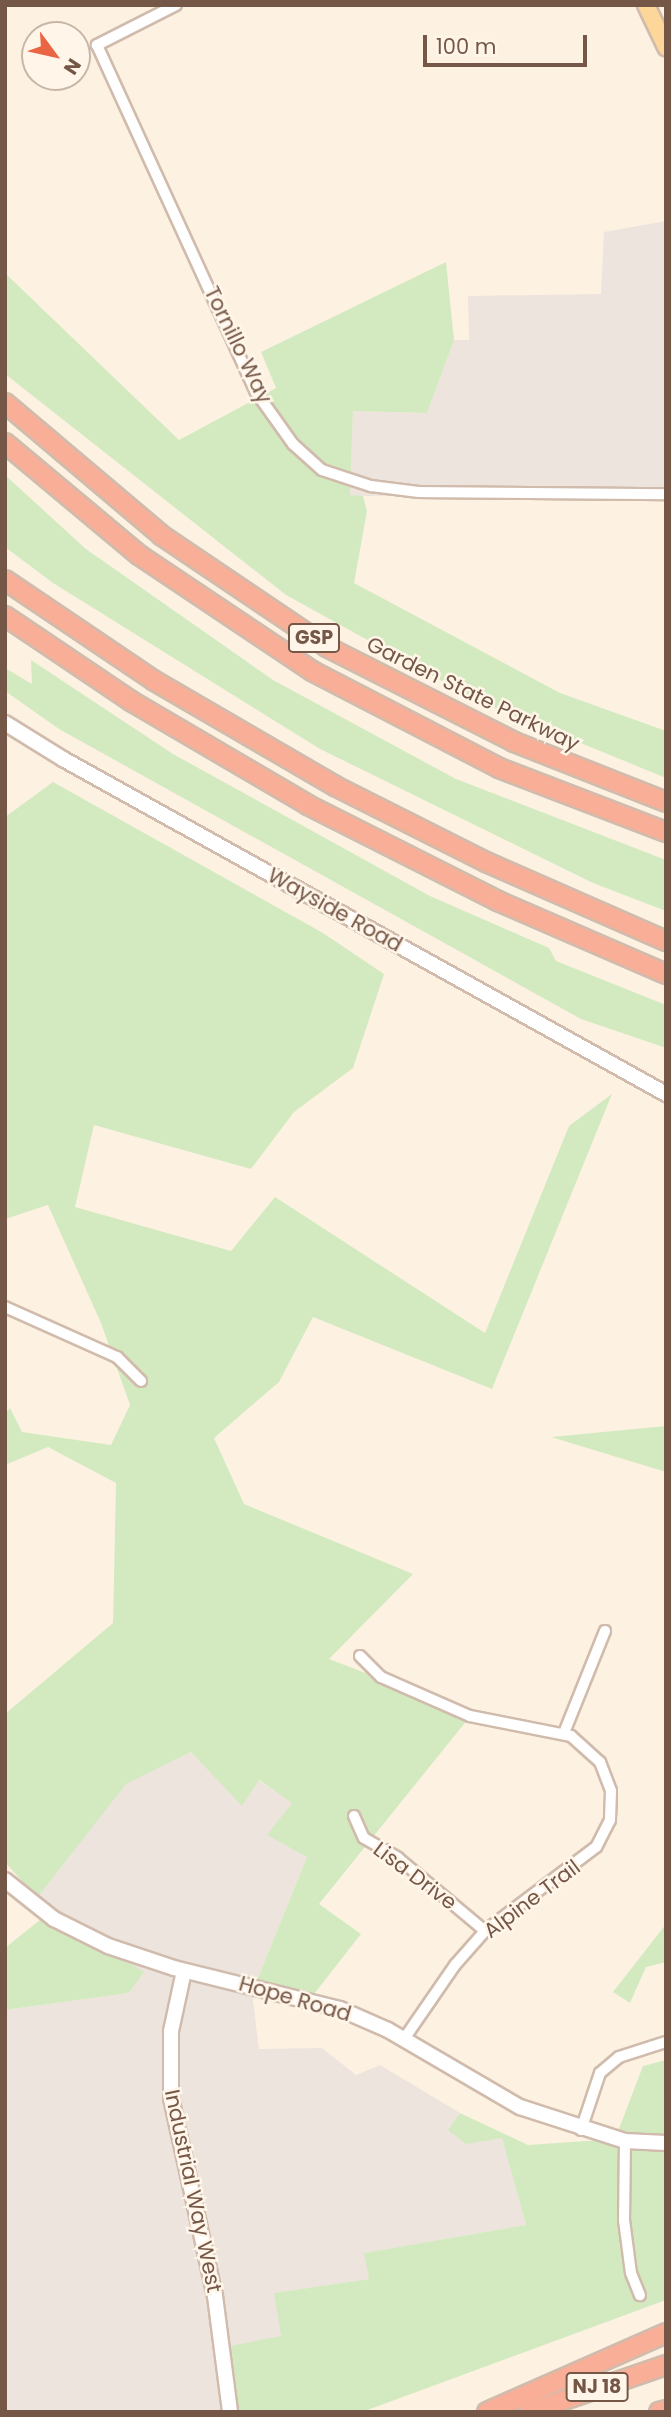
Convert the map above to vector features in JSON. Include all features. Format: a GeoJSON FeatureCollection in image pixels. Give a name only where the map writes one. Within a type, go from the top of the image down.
{"type":"FeatureCollection","features":[{"type":"Feature","properties":{"kind":"highway","name":"Garden State Parkway"},"geometry":{"type":"LineString","coordinates":[[5,403],[161,535],[327,647],[514,742],[666,802]]}},
{"type":"Feature","properties":{"kind":"highway","name":"GSP"},"geometry":{"type":"LineString","coordinates":[[5,443],[149,563],[312,671],[499,768],[666,832]]}},
{"type":"Feature","properties":{"kind":"highway"},"geometry":{"type":"LineString","coordinates":[[5,580],[153,680],[335,786],[486,863],[666,941]]}},
{"type":"Feature","properties":{"kind":"highway"},"geometry":{"type":"LineString","coordinates":[[5,616],[131,701],[308,805],[498,901],[666,974]]}},
{"type":"Feature","properties":{"kind":"highway"},"geometry":{"type":"LineString","coordinates":[[487,2412],[666,2333]]}},
{"type":"Feature","properties":{"kind":"highway","name":"NJ 18"},"geometry":{"type":"LineString","coordinates":[[529,2412],[666,2365]]}},
{"type":"Feature","properties":{"kind":"highway"},"geometry":{"type":"LineString","coordinates":[[659,2412],[666,2410]]}},
{"type":"Feature","properties":{"kind":"main road"},"geometry":{"type":"LineString","coordinates":[[646,5],[666,47]]}},
{"type":"Feature","properties":{"kind":"street","name":"Tornillo Way"},"geometry":{"type":"LineString","coordinates":[[176,5],[97,45],[256,392],[293,444],[322,470],[371,486],[419,492],[666,494]]}},
{"type":"Feature","properties":{"kind":"street","name":"Wayside Road"},"geometry":{"type":"LineString","coordinates":[[5,723],[63,759],[666,1094]]}},
{"type":"Feature","properties":{"kind":"street"},"geometry":{"type":"LineString","coordinates":[[5,1307],[117,1357],[141,1381]]}},
{"type":"Feature","properties":{"kind":"street"},"geometry":{"type":"LineString","coordinates":[[564,1732],[605,1631]]}},
{"type":"Feature","properties":{"kind":"street","name":"Alpine Trail"},"geometry":{"type":"LineString","coordinates":[[360,1656],[381,1677],[470,1716],[564,1732],[591,1751],[604,1770],[611,1800],[604,1834],[577,1866],[485,1931],[455,1965],[404,2039]]}},
{"type":"Feature","properties":{"kind":"street","name":"Lisa Drive"},"geometry":{"type":"LineString","coordinates":[[354,1816],[364,1838],[398,1858],[485,1931]]}},
{"type":"Feature","properties":{"kind":"street","name":"Hope Road"},"geometry":{"type":"LineString","coordinates":[[5,1880],[75,1931],[184,1971],[314,2000],[404,2039],[520,2107],[581,2130],[625,2141],[666,2143]]}},
{"type":"Feature","properties":{"kind":"street","name":"Industrial Way West"},"geometry":{"type":"LineString","coordinates":[[184,1971],[172,2031],[172,2098],[215,2296],[230,2412]]}},
{"type":"Feature","properties":{"kind":"street"},"geometry":{"type":"LineString","coordinates":[[581,2130],[600,2073],[619,2057],[666,2042]]}},
{"type":"Feature","properties":{"kind":"street"},"geometry":{"type":"LineString","coordinates":[[625,2141],[624,2220],[631,2273],[640,2295]]}},
{"type":"Feature","properties":{"kind":"shaded area"},"geometry":{"type":"Polygon","coordinates":[[[666,221],[666,496],[350,496],[353,411],[427,413],[454,340],[469,340],[468,296],[601,294],[604,232],[666,221]]]}},
{"type":"Feature","properties":{"kind":"shaded area"},"geometry":{"type":"Polygon","coordinates":[[[191,1752],[242,1805],[258,1780],[293,1803],[307,1857],[252,1992],[259,2049],[322,2048],[356,2075],[380,2065],[460,2113],[448,2130],[502,2137],[526,2225],[365,2253],[369,2279],[275,2293],[281,2336],[230,2412],[5,2412],[5,2010],[129,1993],[143,1972],[37,1898],[126,1783],[191,1752]]]}},
{"type":"Feature","properties":{"kind":"green space"},"geometry":{"type":"Polygon","coordinates":[[[446,262],[454,340],[427,413],[353,411],[350,495],[363,496],[367,511],[354,583],[560,693],[666,731],[666,778],[476,700],[286,595],[5,374],[5,273],[179,440],[276,388],[261,352],[446,262]]]}},
{"type":"Feature","properties":{"kind":"green space"},"geometry":{"type":"Polygon","coordinates":[[[5,475],[86,549],[273,680],[456,779],[666,860],[666,911],[593,883],[320,749],[53,583],[5,547],[5,475]]]}},
{"type":"Feature","properties":{"kind":"green space"},"geometry":{"type":"Polygon","coordinates":[[[31,660],[173,754],[430,896],[549,948],[556,961],[666,1005],[666,1048],[581,1019],[59,729],[5,691],[5,668],[32,684],[31,660]]]}},
{"type":"Feature","properties":{"kind":"green space"},"geometry":{"type":"Polygon","coordinates":[[[53,782],[323,933],[384,974],[353,1068],[294,1112],[251,1169],[94,1125],[75,1207],[231,1251],[275,1197],[485,1333],[569,1126],[612,1094],[492,1389],[313,1317],[279,1382],[214,1438],[244,1504],[413,1574],[329,1659],[472,1714],[319,1904],[361,1934],[311,1998],[255,1985],[307,1857],[267,1835],[292,1803],[259,1780],[242,1806],[191,1752],[126,1784],[37,1898],[5,1862],[5,1714],[113,1623],[116,1483],[48,1447],[5,1465],[5,1413],[10,1408],[22,1432],[111,1445],[130,1405],[101,1323],[48,1205],[5,1219],[5,817],[53,782]]]}},
{"type":"Feature","properties":{"kind":"green space"},"geometry":{"type":"Polygon","coordinates":[[[666,1426],[666,1472],[551,1437],[666,1426]]]}},
{"type":"Feature","properties":{"kind":"green space"},"geometry":{"type":"Polygon","coordinates":[[[51,1911],[144,1972],[129,1993],[5,2010],[5,1948],[51,1911]]]}},
{"type":"Feature","properties":{"kind":"green space"},"geometry":{"type":"Polygon","coordinates":[[[666,1924],[666,1962],[646,1967],[630,2003],[613,1992],[666,1924]]]}},
{"type":"Feature","properties":{"kind":"green space"},"geometry":{"type":"Polygon","coordinates":[[[666,2060],[666,2300],[362,2412],[230,2412],[220,2348],[281,2336],[274,2293],[369,2279],[364,2253],[526,2225],[502,2138],[466,2144],[448,2130],[460,2113],[528,2145],[615,2139],[643,2066],[666,2060]]]}}]}
